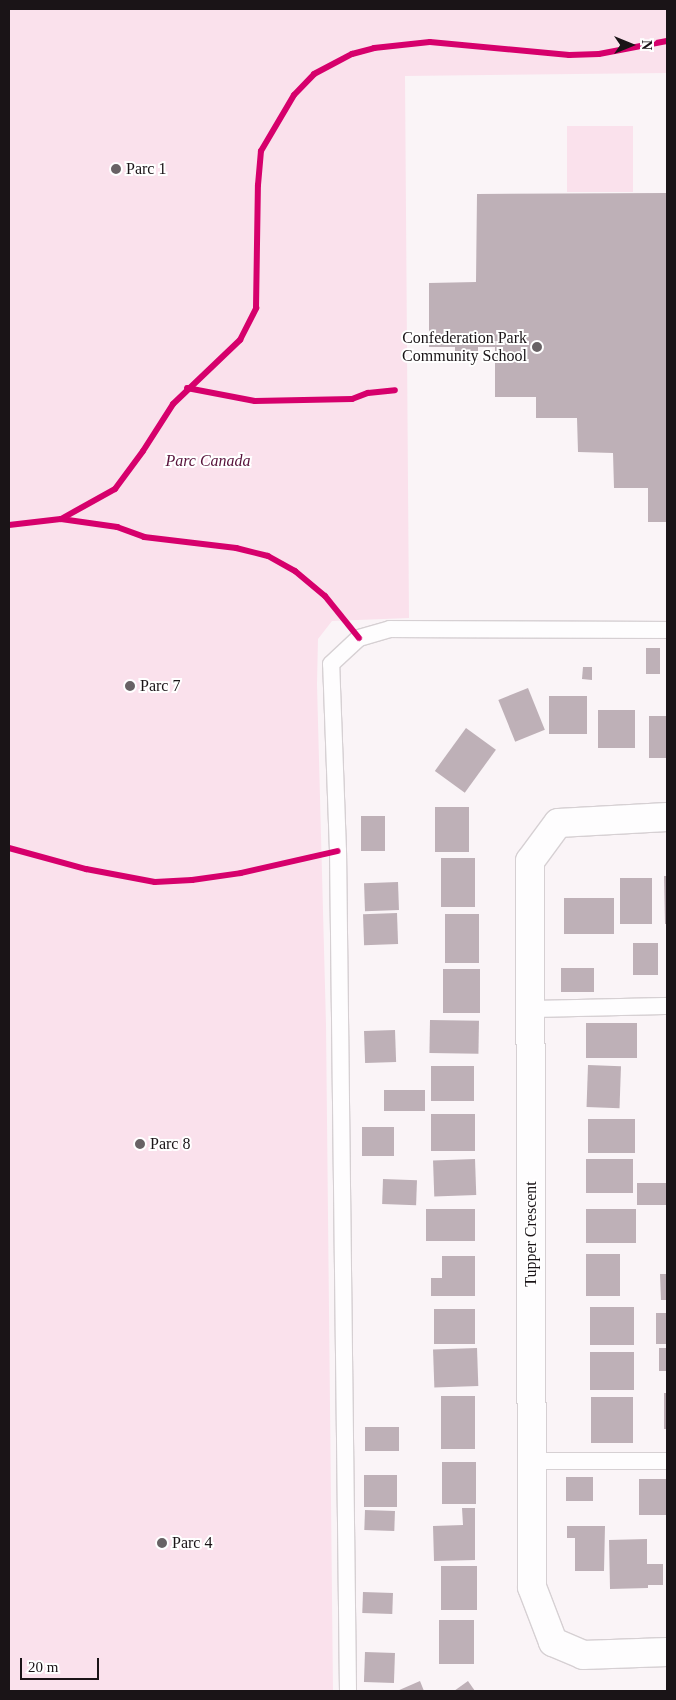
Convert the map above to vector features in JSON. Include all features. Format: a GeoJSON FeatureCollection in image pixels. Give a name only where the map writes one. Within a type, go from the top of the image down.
{"type":"FeatureCollection","features":[{"type":"Feature","properties":{"kind":"street","name":"Tupper Crescent"},"geometry":{"type":"LineString","coordinates":[[667,817],[558,824],[530,861],[532,1586],[553,1642],[583,1655],[667,1652]]}},
{"type":"Feature","properties":{"kind":"lane"},"geometry":{"type":"LineString","coordinates":[[348,1691],[338,850],[331,664],[359,638],[390,629],[667,630]]}},
{"type":"Feature","properties":{"kind":"lane"},"geometry":{"type":"LineString","coordinates":[[530,1009],[667,1006]]}},
{"type":"Feature","properties":{"kind":"lane"},"geometry":{"type":"LineString","coordinates":[[531,1461],[667,1461]]}},
{"type":"Feature","properties":{"kind":"green space","name":"Parc Canada"},"geometry":{"type":"Polygon","coordinates":[[[9,9],[667,9],[667,73],[405,76],[409,618],[332,621],[318,639],[317,684],[326,1024],[333,1691],[9,1691],[9,9]]]}},
{"type":"Feature","properties":{"kind":"green space"},"geometry":{"type":"Polygon","coordinates":[[[567,126],[633,126],[633,192],[567,192],[567,126]]]}},
{"type":"Feature","properties":{"kind":"building"},"geometry":{"type":"Polygon","coordinates":[[[667,193],[667,522],[648,522],[648,488],[614,488],[613,453],[578,452],[577,418],[536,418],[536,397],[495,397],[495,347],[478,347],[478,360],[455,360],[455,347],[429,347],[429,283],[476,282],[477,194],[667,193]]]}},
{"type":"Feature","properties":{"kind":"building"},"geometry":{"type":"Polygon","coordinates":[[[646,648],[660,648],[660,674],[646,674],[646,648]]]}},
{"type":"Feature","properties":{"kind":"building"},"geometry":{"type":"Polygon","coordinates":[[[583,667],[592,667],[592,680],[582,679],[583,667]]]}},
{"type":"Feature","properties":{"kind":"building"},"geometry":{"type":"Polygon","coordinates":[[[528,688],[545,730],[515,742],[498,700],[528,688]]]}},
{"type":"Feature","properties":{"kind":"building"},"geometry":{"type":"Polygon","coordinates":[[[549,696],[587,696],[587,734],[549,734],[549,696]]]}},
{"type":"Feature","properties":{"kind":"building"},"geometry":{"type":"Polygon","coordinates":[[[598,710],[635,710],[635,748],[598,748],[598,710]]]}},
{"type":"Feature","properties":{"kind":"building"},"geometry":{"type":"Polygon","coordinates":[[[649,716],[667,716],[667,758],[649,758],[649,716]]]}},
{"type":"Feature","properties":{"kind":"building"},"geometry":{"type":"Polygon","coordinates":[[[466,728],[496,750],[465,793],[435,771],[466,728]]]}},
{"type":"Feature","properties":{"kind":"building"},"geometry":{"type":"Polygon","coordinates":[[[435,807],[469,807],[469,852],[435,852],[435,807]]]}},
{"type":"Feature","properties":{"kind":"building"},"geometry":{"type":"Polygon","coordinates":[[[361,816],[385,816],[385,851],[361,851],[361,816]]]}},
{"type":"Feature","properties":{"kind":"building"},"geometry":{"type":"Polygon","coordinates":[[[441,858],[475,858],[475,907],[441,907],[441,858]]]}},
{"type":"Feature","properties":{"kind":"building"},"geometry":{"type":"Polygon","coordinates":[[[664,876],[667,876],[667,924],[665,924],[664,876]]]}},
{"type":"Feature","properties":{"kind":"building"},"geometry":{"type":"Polygon","coordinates":[[[620,878],[652,878],[652,924],[620,924],[620,878]]]}},
{"type":"Feature","properties":{"kind":"building"},"geometry":{"type":"Polygon","coordinates":[[[398,882],[399,910],[365,911],[364,883],[398,882]]]}},
{"type":"Feature","properties":{"kind":"building"},"geometry":{"type":"Polygon","coordinates":[[[564,898],[614,898],[614,934],[564,934],[564,898]]]}},
{"type":"Feature","properties":{"kind":"building"},"geometry":{"type":"Polygon","coordinates":[[[397,913],[398,944],[364,945],[363,914],[397,913]]]}},
{"type":"Feature","properties":{"kind":"building"},"geometry":{"type":"Polygon","coordinates":[[[445,914],[479,914],[479,963],[445,963],[445,914]]]}},
{"type":"Feature","properties":{"kind":"building"},"geometry":{"type":"Polygon","coordinates":[[[633,943],[658,943],[658,975],[633,975],[633,943]]]}},
{"type":"Feature","properties":{"kind":"building"},"geometry":{"type":"Polygon","coordinates":[[[561,968],[594,968],[594,992],[561,992],[561,968]]]}},
{"type":"Feature","properties":{"kind":"building"},"geometry":{"type":"Polygon","coordinates":[[[443,969],[480,969],[480,1013],[443,1013],[443,969]]]}},
{"type":"Feature","properties":{"kind":"building"},"geometry":{"type":"Polygon","coordinates":[[[430,1020],[479,1021],[478,1054],[429,1053],[430,1020]]]}},
{"type":"Feature","properties":{"kind":"building"},"geometry":{"type":"Polygon","coordinates":[[[586,1023],[637,1023],[637,1058],[586,1058],[586,1023]]]}},
{"type":"Feature","properties":{"kind":"building"},"geometry":{"type":"Polygon","coordinates":[[[395,1030],[396,1062],[365,1063],[364,1031],[395,1030]]]}},
{"type":"Feature","properties":{"kind":"building"},"geometry":{"type":"Polygon","coordinates":[[[588,1065],[621,1066],[620,1108],[587,1107],[588,1065]]]}},
{"type":"Feature","properties":{"kind":"building"},"geometry":{"type":"Polygon","coordinates":[[[431,1066],[474,1066],[474,1101],[431,1101],[431,1066]]]}},
{"type":"Feature","properties":{"kind":"building"},"geometry":{"type":"Polygon","coordinates":[[[384,1090],[425,1090],[425,1111],[384,1111],[384,1090]]]}},
{"type":"Feature","properties":{"kind":"building"},"geometry":{"type":"Polygon","coordinates":[[[431,1114],[475,1114],[475,1151],[431,1151],[431,1114]]]}},
{"type":"Feature","properties":{"kind":"building"},"geometry":{"type":"Polygon","coordinates":[[[588,1119],[635,1119],[635,1153],[588,1153],[588,1119]]]}},
{"type":"Feature","properties":{"kind":"building"},"geometry":{"type":"Polygon","coordinates":[[[362,1127],[394,1127],[394,1156],[362,1156],[362,1127]]]}},
{"type":"Feature","properties":{"kind":"building"},"geometry":{"type":"Polygon","coordinates":[[[475,1159],[476,1195],[434,1196],[433,1160],[475,1159]]]}},
{"type":"Feature","properties":{"kind":"building"},"geometry":{"type":"Polygon","coordinates":[[[586,1159],[633,1159],[633,1193],[586,1193],[586,1159]]]}},
{"type":"Feature","properties":{"kind":"building"},"geometry":{"type":"Polygon","coordinates":[[[383,1179],[417,1180],[416,1205],[382,1204],[383,1179]]]}},
{"type":"Feature","properties":{"kind":"building"},"geometry":{"type":"Polygon","coordinates":[[[637,1183],[667,1183],[667,1205],[637,1205],[637,1183]]]}},
{"type":"Feature","properties":{"kind":"building"},"geometry":{"type":"Polygon","coordinates":[[[426,1209],[475,1209],[475,1241],[426,1241],[426,1209]]]}},
{"type":"Feature","properties":{"kind":"building"},"geometry":{"type":"Polygon","coordinates":[[[586,1209],[636,1209],[636,1243],[586,1243],[586,1209]]]}},
{"type":"Feature","properties":{"kind":"building"},"geometry":{"type":"Polygon","coordinates":[[[586,1254],[620,1254],[620,1296],[586,1296],[586,1254]]]}},
{"type":"Feature","properties":{"kind":"building"},"geometry":{"type":"Polygon","coordinates":[[[442,1256],[475,1256],[475,1296],[431,1296],[431,1278],[442,1278],[442,1256]]]}},
{"type":"Feature","properties":{"kind":"building"},"geometry":{"type":"Polygon","coordinates":[[[660,1274],[667,1274],[667,1300],[661,1300],[660,1274]]]}},
{"type":"Feature","properties":{"kind":"building"},"geometry":{"type":"Polygon","coordinates":[[[590,1307],[634,1307],[634,1345],[590,1345],[590,1307]]]}},
{"type":"Feature","properties":{"kind":"building"},"geometry":{"type":"Polygon","coordinates":[[[434,1309],[475,1309],[475,1344],[434,1344],[434,1309]]]}},
{"type":"Feature","properties":{"kind":"building"},"geometry":{"type":"Polygon","coordinates":[[[656,1313],[667,1313],[667,1344],[656,1344],[656,1313]]]}},
{"type":"Feature","properties":{"kind":"building"},"geometry":{"type":"Polygon","coordinates":[[[477,1348],[478,1386],[434,1388],[433,1350],[477,1348]]]}},
{"type":"Feature","properties":{"kind":"building"},"geometry":{"type":"Polygon","coordinates":[[[659,1348],[667,1348],[667,1371],[659,1371],[659,1348]]]}},
{"type":"Feature","properties":{"kind":"building"},"geometry":{"type":"Polygon","coordinates":[[[590,1352],[634,1352],[634,1390],[590,1390],[590,1352]]]}},
{"type":"Feature","properties":{"kind":"building"},"geometry":{"type":"Polygon","coordinates":[[[664,1393],[667,1393],[667,1429],[664,1429],[664,1393]]]}},
{"type":"Feature","properties":{"kind":"building"},"geometry":{"type":"Polygon","coordinates":[[[441,1396],[475,1396],[475,1449],[441,1449],[441,1396]]]}},
{"type":"Feature","properties":{"kind":"building"},"geometry":{"type":"Polygon","coordinates":[[[591,1397],[633,1397],[633,1443],[591,1443],[591,1397]]]}},
{"type":"Feature","properties":{"kind":"building"},"geometry":{"type":"Polygon","coordinates":[[[365,1427],[399,1427],[399,1451],[365,1451],[365,1427]]]}},
{"type":"Feature","properties":{"kind":"building"},"geometry":{"type":"Polygon","coordinates":[[[442,1462],[476,1462],[476,1504],[442,1504],[442,1462]]]}},
{"type":"Feature","properties":{"kind":"building"},"geometry":{"type":"Polygon","coordinates":[[[364,1475],[397,1475],[397,1507],[364,1507],[364,1475]]]}},
{"type":"Feature","properties":{"kind":"building"},"geometry":{"type":"Polygon","coordinates":[[[566,1477],[593,1477],[593,1501],[566,1501],[566,1477]]]}},
{"type":"Feature","properties":{"kind":"building"},"geometry":{"type":"Polygon","coordinates":[[[639,1479],[667,1479],[667,1515],[639,1515],[639,1479]]]}},
{"type":"Feature","properties":{"kind":"building"},"geometry":{"type":"Polygon","coordinates":[[[462,1508],[475,1508],[475,1560],[434,1561],[433,1526],[463,1525],[462,1508]]]}},
{"type":"Feature","properties":{"kind":"building"},"geometry":{"type":"Polygon","coordinates":[[[365,1510],[395,1511],[394,1531],[364,1530],[365,1510]]]}},
{"type":"Feature","properties":{"kind":"building"},"geometry":{"type":"Polygon","coordinates":[[[567,1526],[605,1526],[604,1571],[575,1571],[575,1538],[567,1538],[567,1526]]]}},
{"type":"Feature","properties":{"kind":"building"},"geometry":{"type":"Polygon","coordinates":[[[647,1539],[647,1564],[663,1564],[663,1585],[648,1585],[648,1588],[610,1589],[609,1540],[647,1539]]]}},
{"type":"Feature","properties":{"kind":"building"},"geometry":{"type":"Polygon","coordinates":[[[441,1566],[477,1566],[477,1610],[441,1610],[441,1566]]]}},
{"type":"Feature","properties":{"kind":"building"},"geometry":{"type":"Polygon","coordinates":[[[363,1592],[393,1593],[392,1614],[362,1613],[363,1592]]]}},
{"type":"Feature","properties":{"kind":"building"},"geometry":{"type":"Polygon","coordinates":[[[439,1620],[474,1620],[474,1664],[439,1664],[439,1620]]]}},
{"type":"Feature","properties":{"kind":"building"},"geometry":{"type":"Polygon","coordinates":[[[365,1652],[395,1653],[394,1683],[364,1682],[365,1652]]]}},
{"type":"Feature","properties":{"kind":"building"},"geometry":{"type":"Polygon","coordinates":[[[420,1681],[424,1691],[397,1691],[420,1681]]]}},
{"type":"Feature","properties":{"kind":"building"},"geometry":{"type":"Polygon","coordinates":[[[468,1681],[475,1691],[454,1691],[468,1681]]]}},
{"type":"Feature","properties":{"kind":"cycle path"},"geometry":{"type":"LineString","coordinates":[[9,525],[61,519],[115,489],[143,451],[173,404],[240,340],[256,308],[258,185],[261,151],[294,95],[314,74],[352,54],[374,48],[430,42],[569,55],[599,54],[667,41]]}},
{"type":"Feature","properties":{"kind":"cycle path"},"geometry":{"type":"LineString","coordinates":[[187,388],[255,401],[352,399],[368,393],[395,390]]}},
{"type":"Feature","properties":{"kind":"cycle path"},"geometry":{"type":"LineString","coordinates":[[61,519],[117,527],[144,537],[236,548],[268,556],[295,571],[325,596],[359,638]]}},
{"type":"Feature","properties":{"kind":"cycle path"},"geometry":{"type":"LineString","coordinates":[[9,848],[86,869],[155,882],[192,880],[241,873],[338,851]]}},
{"type":"Feature","properties":{"kind":"place","name":"Parc 1"},"geometry":{"type":"Point","coordinates":[116,169]}},
{"type":"Feature","properties":{"kind":"place","name":"Confederation Park Community School"},"geometry":{"type":"Point","coordinates":[537,347]}},
{"type":"Feature","properties":{"kind":"place","name":"Parc 7"},"geometry":{"type":"Point","coordinates":[130,686]}},
{"type":"Feature","properties":{"kind":"place","name":"Parc 8"},"geometry":{"type":"Point","coordinates":[140,1144]}},
{"type":"Feature","properties":{"kind":"place","name":"Parc 4"},"geometry":{"type":"Point","coordinates":[162,1543]}}]}
